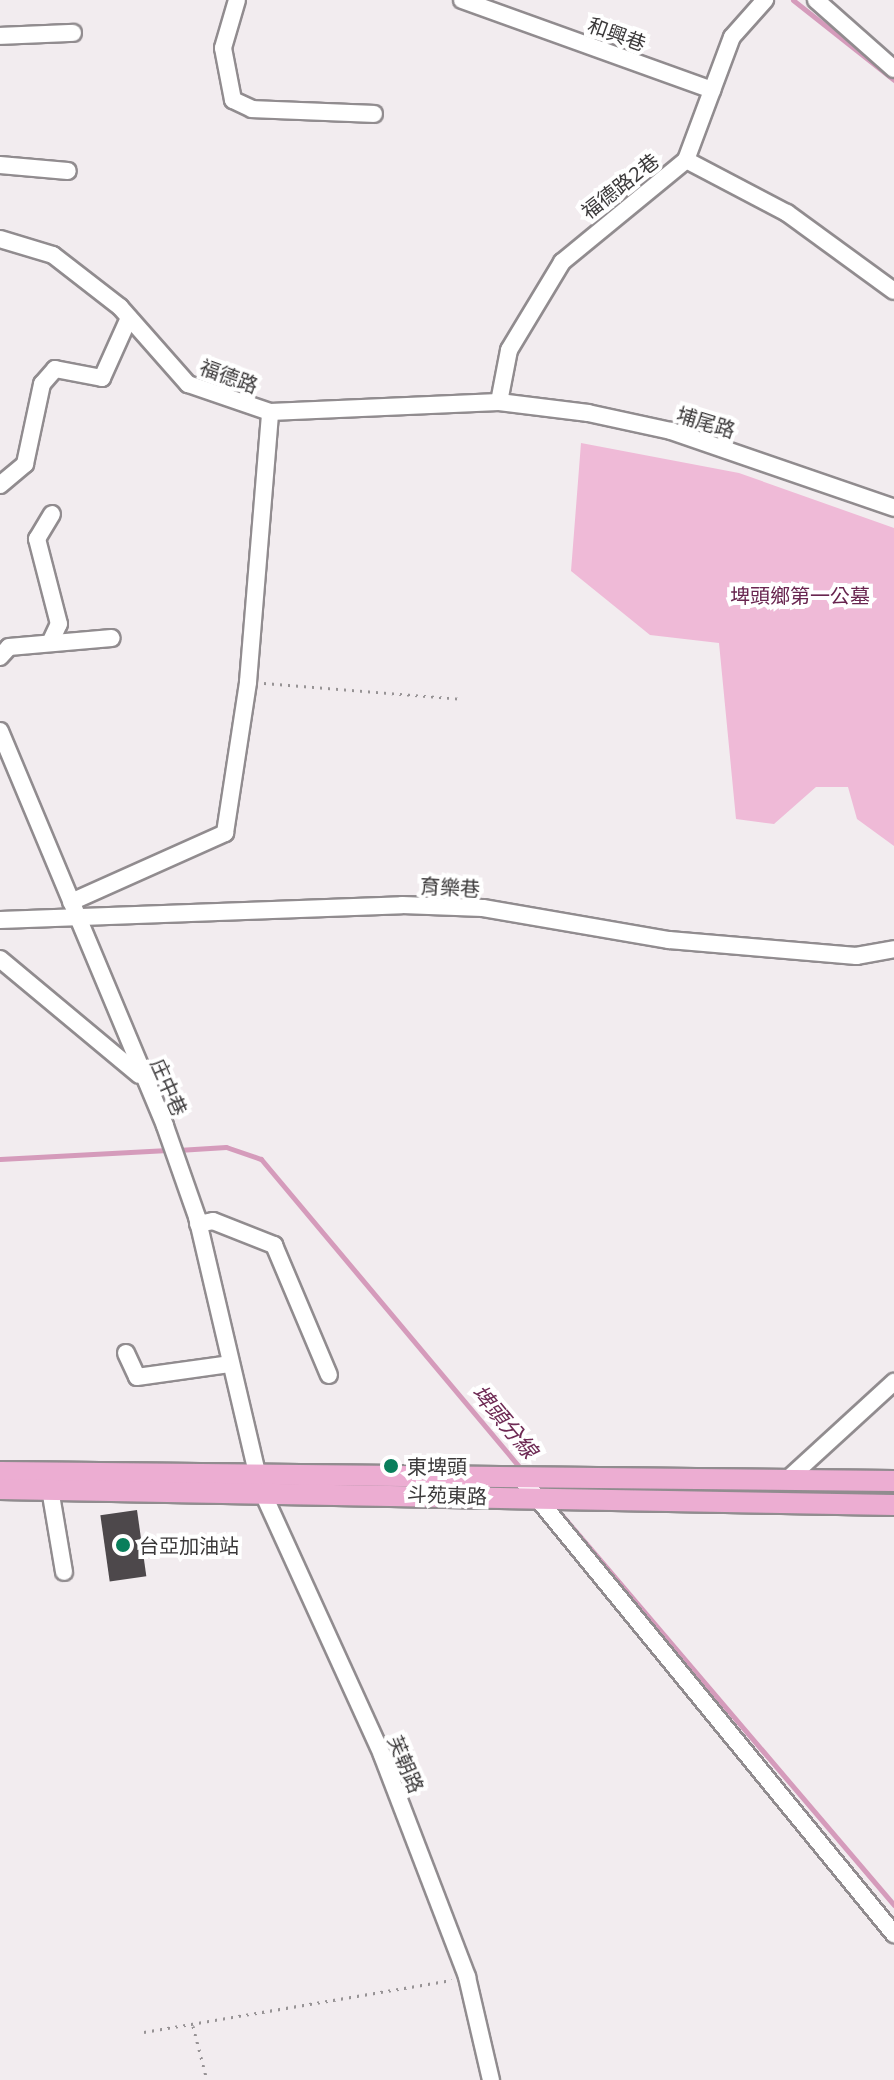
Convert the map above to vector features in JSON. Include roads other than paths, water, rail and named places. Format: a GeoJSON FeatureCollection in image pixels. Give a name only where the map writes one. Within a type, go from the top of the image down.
{"type":"FeatureCollection","features":[{"type":"Feature","properties":{"kind":"main road","name":"斗苑東路"},"geometry":{"type":"LineString","coordinates":[[0,1472],[73,1480],[258,1482],[520,1477],[894,1481]]}},
{"type":"Feature","properties":{"kind":"main road","name":"斗苑東路"},"geometry":{"type":"LineString","coordinates":[[0,1489],[50,1489],[73,1480]]}},
{"type":"Feature","properties":{"kind":"main road","name":"斗苑東路"},"geometry":{"type":"LineString","coordinates":[[258,1482],[539,1497],[894,1505]]}},
{"type":"Feature","properties":{"kind":"street"},"geometry":{"type":"LineString","coordinates":[[237,0],[223,48],[233,100],[252,109],[374,114]]}},
{"type":"Feature","properties":{"kind":"street","name":"和興巷"},"geometry":{"type":"LineString","coordinates":[[462,0],[712,90]]}},
{"type":"Feature","properties":{"kind":"street","name":"福德路2巷"},"geometry":{"type":"LineString","coordinates":[[499,402],[509,350],[562,262],[686,160],[732,37],[765,0]]}},
{"type":"Feature","properties":{"kind":"street"},"geometry":{"type":"LineString","coordinates":[[816,0],[894,69]]}},
{"type":"Feature","properties":{"kind":"street"},"geometry":{"type":"LineString","coordinates":[[0,36],[73,33]]}},
{"type":"Feature","properties":{"kind":"street"},"geometry":{"type":"LineString","coordinates":[[686,160],[787,213],[894,291]]}},
{"type":"Feature","properties":{"kind":"street"},"geometry":{"type":"LineString","coordinates":[[0,165],[68,171]]}},
{"type":"Feature","properties":{"kind":"street","name":"福德路"},"geometry":{"type":"LineString","coordinates":[[0,239],[53,255],[129,318],[188,384],[270,412],[499,402]]}},
{"type":"Feature","properties":{"kind":"street"},"geometry":{"type":"LineString","coordinates":[[0,485],[25,464],[42,384],[55,369],[102,378],[129,318]]}},
{"type":"Feature","properties":{"kind":"street","name":"埔尾路"},"geometry":{"type":"LineString","coordinates":[[499,402],[671,431],[894,508]]}},
{"type":"Feature","properties":{"kind":"street"},"geometry":{"type":"LineString","coordinates":[[74,907],[225,833],[248,682],[270,412]]}},
{"type":"Feature","properties":{"kind":"street"},"geometry":{"type":"LineString","coordinates":[[50,643],[59,624],[37,539],[52,514]]}},
{"type":"Feature","properties":{"kind":"street"},"geometry":{"type":"LineString","coordinates":[[0,657],[9,647],[112,638]]}},
{"type":"Feature","properties":{"kind":"street","name":"庄中巷"},"geometry":{"type":"LineString","coordinates":[[0,731],[143,1078],[198,1224],[258,1482]]}},
{"type":"Feature","properties":{"kind":"street","name":"育樂巷"},"geometry":{"type":"LineString","coordinates":[[0,920],[74,907],[197,918],[469,908],[669,940],[856,956],[894,949]]}},
{"type":"Feature","properties":{"kind":"street"},"geometry":{"type":"LineString","coordinates":[[0,959],[143,1078]]}},
{"type":"Feature","properties":{"kind":"street"},"geometry":{"type":"LineString","coordinates":[[198,1224],[213,1221],[274,1245],[329,1375]]}},
{"type":"Feature","properties":{"kind":"street"},"geometry":{"type":"LineString","coordinates":[[126,1353],[137,1377],[229,1364]]}},
{"type":"Feature","properties":{"kind":"street"},"geometry":{"type":"LineString","coordinates":[[788,1479],[894,1382]]}},
{"type":"Feature","properties":{"kind":"street"},"geometry":{"type":"LineString","coordinates":[[520,1477],[894,1934]]}},
{"type":"Feature","properties":{"kind":"street","name":"芙朝路"},"geometry":{"type":"LineString","coordinates":[[258,1482],[382,1755],[467,1977],[491,2080]]}},
{"type":"Feature","properties":{"kind":"street"},"geometry":{"type":"LineString","coordinates":[[50,1489],[64,1572]]}},
{"type":"Feature","properties":{"kind":"waterway"},"geometry":{"type":"LineString","coordinates":[[793,0],[894,80]]}},
{"type":"Feature","properties":{"kind":"waterway","name":"埤頭分線"},"geometry":{"type":"LineString","coordinates":[[178,1150],[226,1147],[261,1159],[524,1472]]}},
{"type":"Feature","properties":{"kind":"waterway","name":"埤頭分線"},"geometry":{"type":"LineString","coordinates":[[0,1159],[168,1150]]}},
{"type":"Feature","properties":{"kind":"waterway","name":"埤頭分線"},"geometry":{"type":"LineString","coordinates":[[555,1507],[894,1905]]}},
{"type":"Feature","properties":{"kind":"place","name":"東埤頭"},"geometry":{"type":"Point","coordinates":[391,1466]}},
{"type":"Feature","properties":{"kind":"place","name":"台亞加油站"},"geometry":{"type":"Point","coordinates":[123,1545]}},
{"type":"Feature","properties":{"kind":"park label","name":"埤頭鄉第一公墓"},"geometry":{"type":"Point","coordinates":[800,595]}}]}
